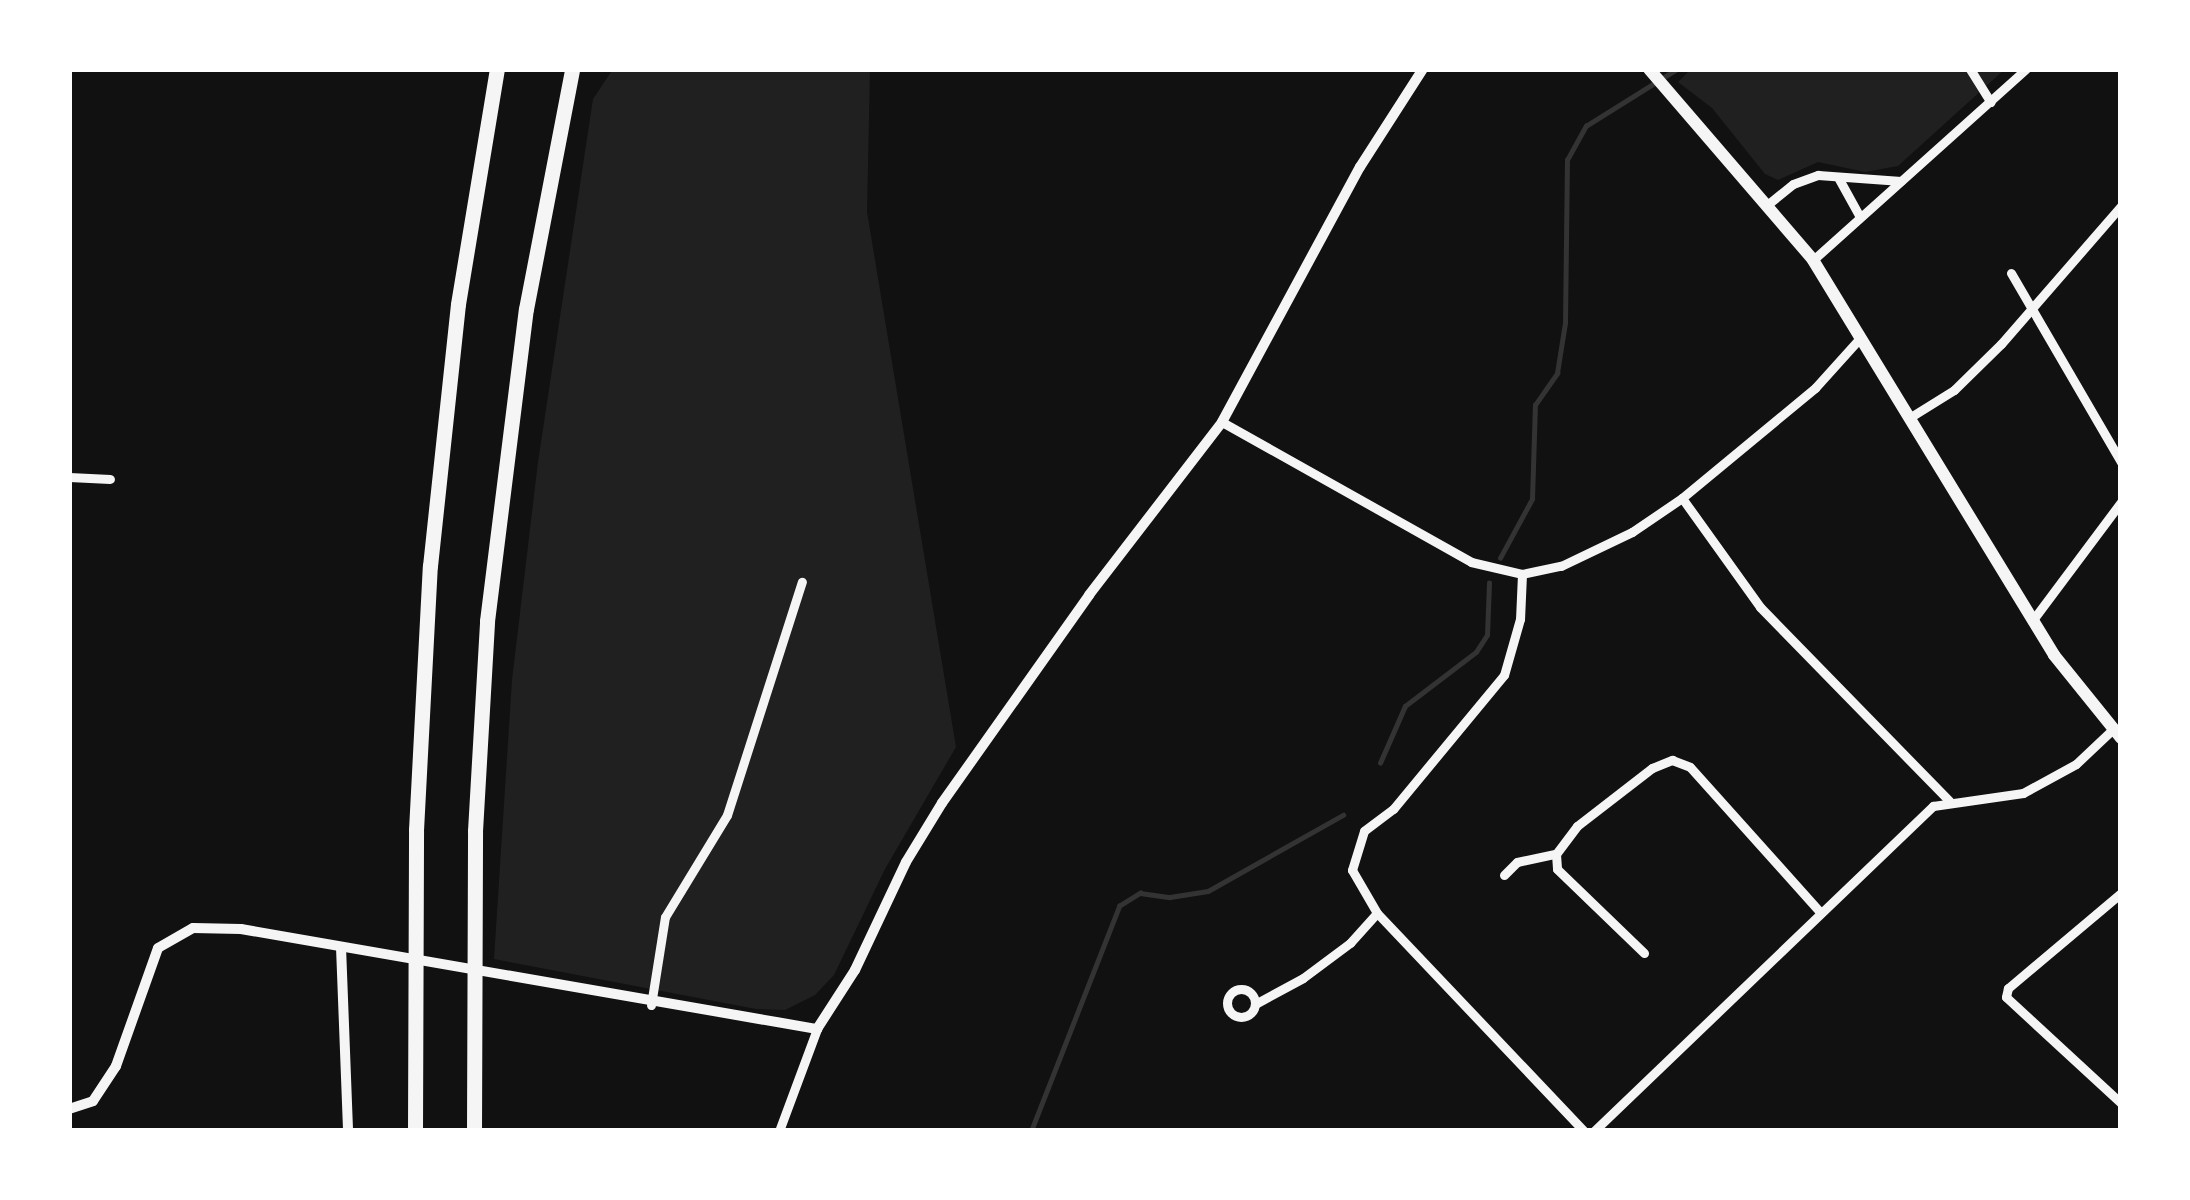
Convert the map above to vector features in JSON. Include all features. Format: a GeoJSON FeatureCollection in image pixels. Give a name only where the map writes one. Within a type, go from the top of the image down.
{"type":"FeatureCollection","features":[{"type":"Feature","properties":{"kind":"highway"},"geometry":{"type":"LineString","coordinates":[[415,1131],[417,795],[431,549],[458,304],[497,69]]}},
{"type":"Feature","properties":{"kind":"highway"},"geometry":{"type":"LineString","coordinates":[[474,1131],[475,831],[488,604],[523,326],[572,69]]}},
{"type":"Feature","properties":{"kind":"main road"},"geometry":{"type":"LineString","coordinates":[[1652,72],[1813,260],[2032,621],[2117,734]]}},
{"type":"Feature","properties":{"kind":"street"},"geometry":{"type":"LineString","coordinates":[[779,1131],[817,1029],[854,970],[906,862],[1077,611],[1222,422],[1360,167],[1423,69]]}},
{"type":"Feature","properties":{"kind":"street"},"geometry":{"type":"LineString","coordinates":[[1970,69],[1991,102]]}},
{"type":"Feature","properties":{"kind":"street"},"geometry":{"type":"LineString","coordinates":[[1813,260],[2026,69]]}},
{"type":"Feature","properties":{"kind":"street"},"geometry":{"type":"LineString","coordinates":[[1767,205],[1804,179],[1901,181]]}},
{"type":"Feature","properties":{"kind":"street"},"geometry":{"type":"LineString","coordinates":[[1839,179],[1860,217]]}},
{"type":"Feature","properties":{"kind":"street"},"geometry":{"type":"LineString","coordinates":[[1909,418],[1954,391],[2121,206]]}},
{"type":"Feature","properties":{"kind":"street"},"geometry":{"type":"LineString","coordinates":[[2011,273],[2121,462]]}},
{"type":"Feature","properties":{"kind":"street"},"geometry":{"type":"LineString","coordinates":[[1222,422],[1471,562],[1522,574],[1562,566],[1682,498],[1815,388],[1860,338]]}},
{"type":"Feature","properties":{"kind":"street"},"geometry":{"type":"LineString","coordinates":[[69,477],[110,479]]}},
{"type":"Feature","properties":{"kind":"street"},"geometry":{"type":"LineString","coordinates":[[1682,498],[1760,607],[1948,801]]}},
{"type":"Feature","properties":{"kind":"street"},"geometry":{"type":"LineString","coordinates":[[2032,621],[2121,502]]}},
{"type":"Feature","properties":{"kind":"street"},"geometry":{"type":"LineString","coordinates":[[1522,574],[1520,619],[1504,675],[1393,809],[1364,831],[1352,870],[1377,913],[1584,1131]]}},
{"type":"Feature","properties":{"kind":"street"},"geometry":{"type":"LineString","coordinates":[[651,1004],[664,916],[727,814],[802,582]]}},
{"type":"Feature","properties":{"kind":"street"},"geometry":{"type":"LineString","coordinates":[[1594,1131],[1933,806],[2023,793],[2076,764],[2117,734]]}},
{"type":"Feature","properties":{"kind":"street"},"geometry":{"type":"LineString","coordinates":[[1504,875],[1517,862],[1556,854],[1576,826],[1652,768],[1672,760],[1690,767],[1821,913]]}},
{"type":"Feature","properties":{"kind":"street"},"geometry":{"type":"LineString","coordinates":[[1556,854],[1558,869],[1644,953]]}},
{"type":"Feature","properties":{"kind":"street"},"geometry":{"type":"LineString","coordinates":[[2121,893],[2008,988],[2011,1005],[2121,1103]]}},
{"type":"Feature","properties":{"kind":"street"},"geometry":{"type":"LineString","coordinates":[[1257,1003],[1304,979],[1350,943],[1377,913]]}},
{"type":"Feature","properties":{"kind":"street"},"geometry":{"type":"LineString","coordinates":[[69,1109],[93,1101],[116,1066],[147,970],[169,939],[193,928],[241,929],[651,1004],[817,1029]]}},
{"type":"Feature","properties":{"kind":"street"},"geometry":{"type":"LineString","coordinates":[[341,946],[348,1131]]}},
{"type":"Feature","properties":{"kind":"shaded area"},"geometry":{"type":"Polygon","coordinates":[[[613,69],[870,69],[867,212],[956,747],[885,869],[834,975],[815,995],[785,1010],[756,1009],[494,959],[512,680],[538,462],[593,99],[613,69]]]}},
{"type":"Feature","properties":{"kind":"shaded area"},"geometry":{"type":"Polygon","coordinates":[[[1691,69],[2005,69],[1898,166],[1865,172],[1818,162],[1778,180],[1765,174],[1712,108],[1678,82],[1691,69]]]}},
{"type":"Feature","properties":{"kind":"waterway"},"geometry":{"type":"LineString","coordinates":[[1500,558],[1532,499],[1535,405],[1557,373],[1565,323],[1567,160],[1586,126],[1677,69]]}},
{"type":"Feature","properties":{"kind":"waterway"},"geometry":{"type":"LineString","coordinates":[[1380,763],[1405,706],[1476,652],[1487,635],[1489,583]]}},
{"type":"Feature","properties":{"kind":"waterway"},"geometry":{"type":"LineString","coordinates":[[1031,1131],[1119,906],[1140,893],[1170,897],[1208,891],[1343,815]]}}]}
